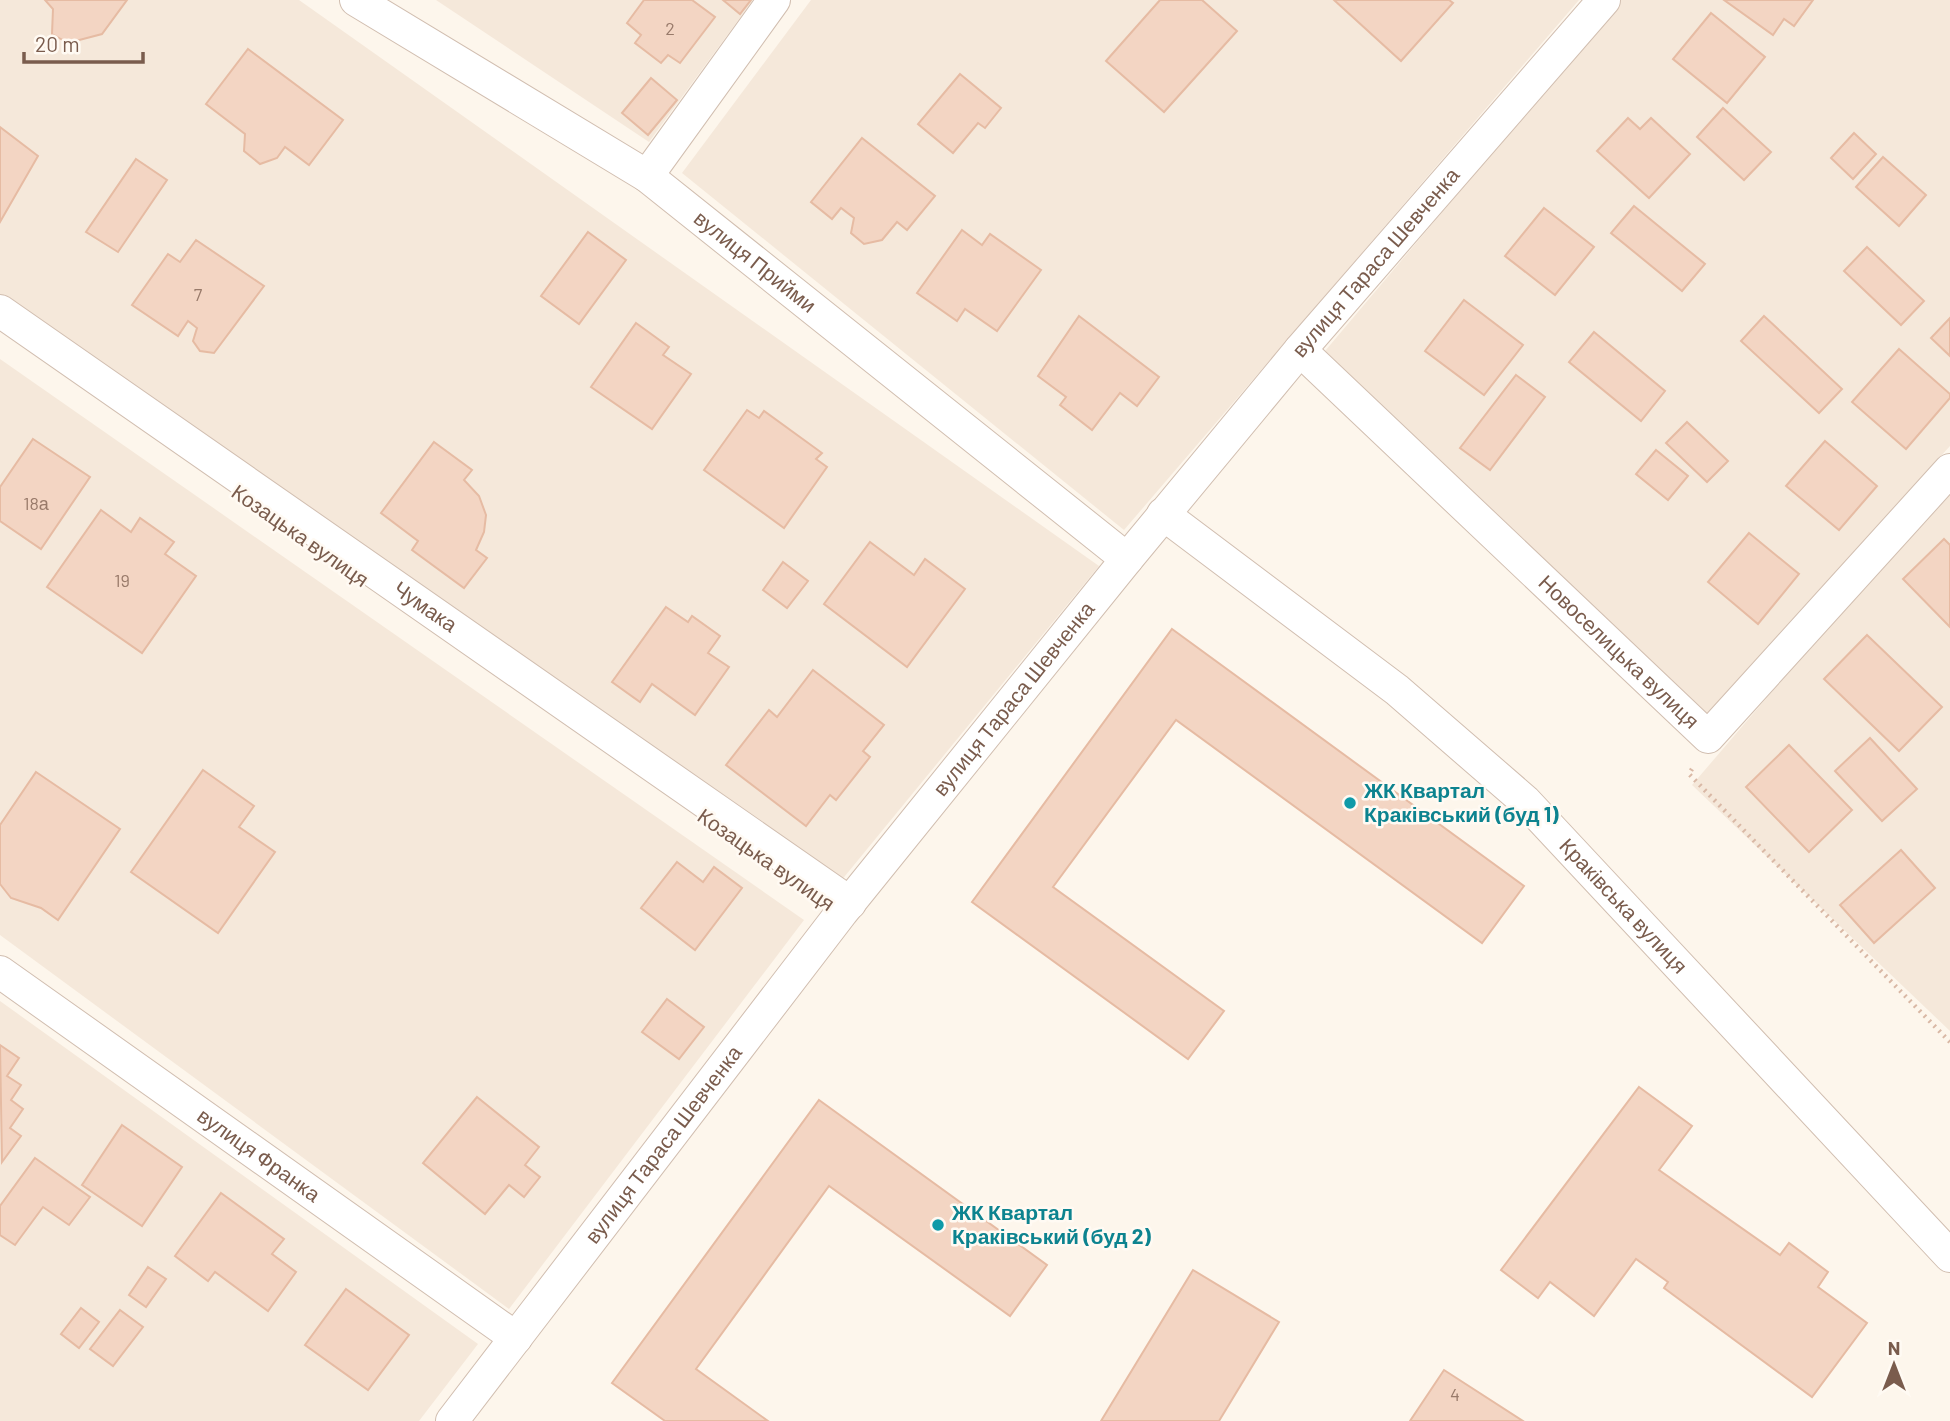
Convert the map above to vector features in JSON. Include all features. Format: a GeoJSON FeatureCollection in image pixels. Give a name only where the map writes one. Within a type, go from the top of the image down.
{"type":"FeatureCollection","features":[{"type":"Feature","properties":{"kind":"street","name":"вулиця Прийми"},"geometry":{"type":"LineString","coordinates":[[356,0],[647,176],[1127,559]]}},
{"type":"Feature","properties":{"kind":"street"},"geometry":{"type":"LineString","coordinates":[[647,176],[774,0]]}},
{"type":"Feature","properties":{"kind":"street","name":"вулиця Тараса Шевченка"},"geometry":{"type":"LineString","coordinates":[[452,1421],[846,908],[1127,559],[1300,350],[1604,0]]}},
{"type":"Feature","properties":{"kind":"street","name":"Чумака"},"geometry":{"type":"LineString","coordinates":[[0,311],[846,908]]}},
{"type":"Feature","properties":{"kind":"street","name":"Козацька вулиця"},"geometry":{"type":"LineString","coordinates":[[0,327],[846,908]]}},
{"type":"Feature","properties":{"kind":"street","name":"Новоселицька вулиця"},"geometry":{"type":"LineString","coordinates":[[1300,350],[1708,737],[1950,470]]}},
{"type":"Feature","properties":{"kind":"street","name":"Краківська вулиця"},"geometry":{"type":"LineString","coordinates":[[1164,514],[1397,690],[1525,801],[1950,1256]]}},
{"type":"Feature","properties":{"kind":"street","name":"вулиця Франка"},"geometry":{"type":"LineString","coordinates":[[0,972],[516,1338]]}},
{"type":"Feature","properties":{"kind":"path"},"geometry":{"type":"LineString","coordinates":[[1708,737],[1689,774],[1950,1042]]}},
{"type":"Feature","properties":{"kind":"shaded area"},"geometry":{"type":"Polygon","coordinates":[[[0,0],[299,0],[1099,566],[836,887],[0,295],[0,0]]]}},
{"type":"Feature","properties":{"kind":"shaded area"},"geometry":{"type":"Polygon","coordinates":[[[436,0],[753,0],[649,142],[436,0]]]}},
{"type":"Feature","properties":{"kind":"shaded area"},"geometry":{"type":"Polygon","coordinates":[[[811,0],[1579,0],[1124,530],[682,173],[811,0]]]}},
{"type":"Feature","properties":{"kind":"shaded area"},"geometry":{"type":"Polygon","coordinates":[[[1621,0],[1950,0],[1950,446],[1706,715],[1320,357],[1621,0]]]}},
{"type":"Feature","properties":{"kind":"shaded area"},"geometry":{"type":"Polygon","coordinates":[[[0,359],[804,920],[509,1309],[0,935],[0,359]]]}},
{"type":"Feature","properties":{"kind":"shaded area"},"geometry":{"type":"Polygon","coordinates":[[[1950,484],[1950,1031],[1692,785],[1950,484]]]}},
{"type":"Feature","properties":{"kind":"shaded area"},"geometry":{"type":"Polygon","coordinates":[[[0,1001],[478,1344],[419,1421],[0,1421],[0,1001]]]}},
{"type":"Feature","properties":{"kind":"building"},"geometry":{"type":"Polygon","coordinates":[[[45,0],[127,0],[102,34],[68,43],[52,34],[53,9],[45,0]]]}},
{"type":"Feature","properties":{"kind":"building"},"geometry":{"type":"Polygon","coordinates":[[[644,0],[692,0],[715,17],[680,63],[668,55],[661,63],[635,43],[641,35],[627,23],[644,0]]]}},
{"type":"Feature","properties":{"kind":"building"},"geometry":{"type":"Polygon","coordinates":[[[723,0],[751,0],[740,14],[723,0]]]}},
{"type":"Feature","properties":{"kind":"building"},"geometry":{"type":"Polygon","coordinates":[[[1160,0],[1202,0],[1237,31],[1164,112],[1106,61],[1160,0]]]}},
{"type":"Feature","properties":{"kind":"building"},"geometry":{"type":"Polygon","coordinates":[[[1334,0],[1449,0],[1453,3],[1401,61],[1334,0]]]}},
{"type":"Feature","properties":{"kind":"building"},"geometry":{"type":"Polygon","coordinates":[[[1724,0],[1813,0],[1794,26],[1784,19],[1773,35],[1724,0]]]}},
{"type":"Feature","properties":{"kind":"building"},"geometry":{"type":"Polygon","coordinates":[[[1711,13],[1765,57],[1727,103],[1673,59],[1711,13]]]}},
{"type":"Feature","properties":{"kind":"building"},"geometry":{"type":"Polygon","coordinates":[[[248,49],[343,120],[309,165],[285,147],[277,158],[260,164],[244,151],[245,134],[206,104],[248,49]]]}},
{"type":"Feature","properties":{"kind":"building"},"geometry":{"type":"Polygon","coordinates":[[[960,74],[1001,108],[985,128],[978,123],[953,153],[918,124],[960,74]]]}},
{"type":"Feature","properties":{"kind":"building"},"geometry":{"type":"Polygon","coordinates":[[[651,78],[677,100],[648,135],[622,113],[651,78]]]}},
{"type":"Feature","properties":{"kind":"building"},"geometry":{"type":"Polygon","coordinates":[[[1723,108],[1771,152],[1744,180],[1697,137],[1723,108]]]}},
{"type":"Feature","properties":{"kind":"building"},"geometry":{"type":"Polygon","coordinates":[[[1628,118],[1640,129],[1651,118],[1690,154],[1649,198],[1597,151],[1628,118]]]}},
{"type":"Feature","properties":{"kind":"building"},"geometry":{"type":"Polygon","coordinates":[[[0,127],[38,156],[0,222],[0,127]]]}},
{"type":"Feature","properties":{"kind":"building"},"geometry":{"type":"Polygon","coordinates":[[[1854,133],[1876,154],[1853,179],[1831,158],[1854,133]]]}},
{"type":"Feature","properties":{"kind":"building"},"geometry":{"type":"Polygon","coordinates":[[[862,138],[935,196],[907,230],[897,222],[882,240],[864,244],[851,233],[854,218],[841,208],[832,219],[811,202],[862,138]]]}},
{"type":"Feature","properties":{"kind":"building"},"geometry":{"type":"Polygon","coordinates":[[[1883,157],[1926,195],[1899,226],[1856,187],[1883,157]]]}},
{"type":"Feature","properties":{"kind":"building"},"geometry":{"type":"Polygon","coordinates":[[[136,159],[167,180],[118,252],[86,232],[136,159]]]}},
{"type":"Feature","properties":{"kind":"building"},"geometry":{"type":"Polygon","coordinates":[[[1634,206],[1705,264],[1682,291],[1611,233],[1634,206]]]}},
{"type":"Feature","properties":{"kind":"building"},"geometry":{"type":"Polygon","coordinates":[[[1544,208],[1594,247],[1555,295],[1505,256],[1544,208]]]}},
{"type":"Feature","properties":{"kind":"building"},"geometry":{"type":"Polygon","coordinates":[[[962,230],[982,245],[990,234],[1041,270],[997,331],[965,309],[957,321],[917,293],[962,230]]]}},
{"type":"Feature","properties":{"kind":"building"},"geometry":{"type":"Polygon","coordinates":[[[588,232],[626,260],[579,324],[541,296],[588,232]]]}},
{"type":"Feature","properties":{"kind":"building"},"geometry":{"type":"Polygon","coordinates":[[[196,240],[264,286],[214,353],[200,351],[193,341],[197,328],[188,321],[178,336],[132,305],[168,254],[180,262],[196,240]]]}},
{"type":"Feature","properties":{"kind":"building"},"geometry":{"type":"Polygon","coordinates":[[[1867,247],[1924,301],[1901,325],[1844,271],[1867,247]]]}},
{"type":"Feature","properties":{"kind":"building"},"geometry":{"type":"Polygon","coordinates":[[[1464,300],[1523,345],[1484,395],[1425,351],[1464,300]]]}},
{"type":"Feature","properties":{"kind":"building"},"geometry":{"type":"Polygon","coordinates":[[[1079,316],[1159,377],[1137,406],[1120,393],[1092,430],[1060,405],[1066,397],[1038,376],[1079,316]]]}},
{"type":"Feature","properties":{"kind":"building"},"geometry":{"type":"Polygon","coordinates":[[[1764,316],[1842,389],[1819,413],[1741,341],[1764,316]]]}},
{"type":"Feature","properties":{"kind":"building"},"geometry":{"type":"Polygon","coordinates":[[[1950,318],[1950,356],[1931,338],[1950,318]]]}},
{"type":"Feature","properties":{"kind":"building"},"geometry":{"type":"Polygon","coordinates":[[[636,323],[669,347],[663,355],[691,374],[652,429],[591,387],[636,323]]]}},
{"type":"Feature","properties":{"kind":"building"},"geometry":{"type":"Polygon","coordinates":[[[1594,332],[1665,391],[1641,421],[1569,362],[1594,332]]]}},
{"type":"Feature","properties":{"kind":"building"},"geometry":{"type":"Polygon","coordinates":[[[1899,349],[1950,394],[1950,398],[1906,449],[1852,402],[1899,349]]]}},
{"type":"Feature","properties":{"kind":"building"},"geometry":{"type":"Polygon","coordinates":[[[1516,375],[1545,397],[1490,470],[1460,448],[1516,375]]]}},
{"type":"Feature","properties":{"kind":"building"},"geometry":{"type":"Polygon","coordinates":[[[747,410],[759,418],[764,411],[822,453],[816,459],[827,467],[784,528],[704,470],[747,410]]]}},
{"type":"Feature","properties":{"kind":"building"},"geometry":{"type":"Polygon","coordinates":[[[1687,422],[1728,461],[1707,482],[1666,443],[1687,422]]]}},
{"type":"Feature","properties":{"kind":"building"},"geometry":{"type":"Polygon","coordinates":[[[33,439],[90,477],[41,549],[0,521],[0,487],[33,439]]]}},
{"type":"Feature","properties":{"kind":"building"},"geometry":{"type":"Polygon","coordinates":[[[1825,441],[1877,486],[1839,530],[1786,486],[1825,441]]]}},
{"type":"Feature","properties":{"kind":"building"},"geometry":{"type":"Polygon","coordinates":[[[434,442],[472,470],[464,480],[479,496],[486,515],[484,532],[476,550],[487,558],[464,588],[412,550],[418,541],[381,513],[434,442]]]}},
{"type":"Feature","properties":{"kind":"building"},"geometry":{"type":"Polygon","coordinates":[[[1656,450],[1688,476],[1668,500],[1636,474],[1656,450]]]}},
{"type":"Feature","properties":{"kind":"building"},"geometry":{"type":"Polygon","coordinates":[[[101,510],[131,532],[140,518],[174,542],[165,554],[196,576],[142,653],[47,587],[101,510]]]}},
{"type":"Feature","properties":{"kind":"building"},"geometry":{"type":"Polygon","coordinates":[[[1749,533],[1799,574],[1758,624],[1708,582],[1749,533]]]}},
{"type":"Feature","properties":{"kind":"building"},"geometry":{"type":"Polygon","coordinates":[[[1944,539],[1950,545],[1950,627],[1903,579],[1944,539]]]}},
{"type":"Feature","properties":{"kind":"building"},"geometry":{"type":"Polygon","coordinates":[[[870,542],[914,575],[925,559],[965,589],[907,667],[824,604],[870,542]]]}},
{"type":"Feature","properties":{"kind":"building"},"geometry":{"type":"Polygon","coordinates":[[[783,562],[808,581],[787,608],[763,590],[783,562]]]}},
{"type":"Feature","properties":{"kind":"building"},"geometry":{"type":"Polygon","coordinates":[[[666,607],[688,622],[692,616],[720,636],[708,653],[729,667],[695,715],[652,684],[640,702],[612,682],[666,607]]]}},
{"type":"Feature","properties":{"kind":"building","name":"ЖК Квартал Краківський (буд 1)"},"geometry":{"type":"Polygon","coordinates":[[[1172,629],[1524,886],[1482,943],[1176,720],[1053,887],[1224,1011],[1188,1059],[972,902],[1172,629]]]}},
{"type":"Feature","properties":{"kind":"building"},"geometry":{"type":"Polygon","coordinates":[[[1867,635],[1942,707],[1899,751],[1824,679],[1867,635]]]}},
{"type":"Feature","properties":{"kind":"building"},"geometry":{"type":"Polygon","coordinates":[[[813,670],[884,725],[863,751],[870,757],[836,800],[830,795],[806,826],[726,765],[769,710],[777,717],[813,670]]]}},
{"type":"Feature","properties":{"kind":"building"},"geometry":{"type":"Polygon","coordinates":[[[1870,738],[1917,789],[1882,821],[1835,771],[1870,738]]]}},
{"type":"Feature","properties":{"kind":"building"},"geometry":{"type":"Polygon","coordinates":[[[1789,745],[1852,810],[1809,852],[1746,787],[1789,745]]]}},
{"type":"Feature","properties":{"kind":"building"},"geometry":{"type":"Polygon","coordinates":[[[203,770],[254,806],[239,827],[275,852],[218,933],[131,872],[203,770]]]}},
{"type":"Feature","properties":{"kind":"building"},"geometry":{"type":"Polygon","coordinates":[[[36,772],[120,829],[58,920],[41,908],[11,898],[0,884],[0,825],[36,772]]]}},
{"type":"Feature","properties":{"kind":"building"},"geometry":{"type":"Polygon","coordinates":[[[1901,850],[1935,888],[1874,943],[1840,905],[1901,850]]]}},
{"type":"Feature","properties":{"kind":"building"},"geometry":{"type":"Polygon","coordinates":[[[677,862],[703,882],[714,867],[742,888],[695,950],[641,908],[677,862]]]}},
{"type":"Feature","properties":{"kind":"building"},"geometry":{"type":"Polygon","coordinates":[[[667,999],[704,1027],[679,1059],[642,1032],[667,999]]]}},
{"type":"Feature","properties":{"kind":"building"},"geometry":{"type":"Polygon","coordinates":[[[0,1045],[19,1058],[7,1076],[21,1085],[11,1100],[23,1109],[10,1128],[21,1136],[2,1162],[0,1045]]]}},
{"type":"Feature","properties":{"kind":"building"},"geometry":{"type":"Polygon","coordinates":[[[1639,1087],[1692,1126],[1659,1170],[1780,1255],[1789,1243],[1828,1272],[1818,1287],[1867,1323],[1812,1397],[1664,1288],[1668,1282],[1636,1259],[1594,1316],[1550,1282],[1538,1298],[1501,1270],[1639,1087]]]}},
{"type":"Feature","properties":{"kind":"building"},"geometry":{"type":"Polygon","coordinates":[[[477,1097],[539,1147],[525,1165],[540,1177],[524,1197],[509,1185],[485,1214],[423,1163],[477,1097]]]}},
{"type":"Feature","properties":{"kind":"building","name":"ЖК Квартал Краківський (буд 2)"},"geometry":{"type":"Polygon","coordinates":[[[819,1100],[1047,1265],[1010,1316],[829,1186],[696,1369],[768,1421],[665,1421],[612,1383],[819,1100]]]}},
{"type":"Feature","properties":{"kind":"building"},"geometry":{"type":"Polygon","coordinates":[[[122,1125],[182,1167],[142,1226],[82,1185],[122,1125]]]}},
{"type":"Feature","properties":{"kind":"building"},"geometry":{"type":"Polygon","coordinates":[[[35,1158],[90,1197],[69,1225],[43,1207],[15,1245],[0,1235],[0,1206],[35,1158]]]}},
{"type":"Feature","properties":{"kind":"building"},"geometry":{"type":"Polygon","coordinates":[[[221,1193],[284,1239],[272,1254],[296,1272],[268,1311],[215,1272],[208,1281],[175,1256],[221,1193]]]}},
{"type":"Feature","properties":{"kind":"building"},"geometry":{"type":"Polygon","coordinates":[[[148,1267],[166,1279],[146,1307],[129,1295],[148,1267]]]}},
{"type":"Feature","properties":{"kind":"building"},"geometry":{"type":"Polygon","coordinates":[[[1193,1270],[1279,1322],[1219,1421],[1101,1421],[1193,1270]]]}},
{"type":"Feature","properties":{"kind":"building"},"geometry":{"type":"Polygon","coordinates":[[[346,1289],[409,1335],[368,1390],[305,1345],[346,1289]]]}},
{"type":"Feature","properties":{"kind":"building"},"geometry":{"type":"Polygon","coordinates":[[[81,1308],[99,1322],[79,1348],[61,1334],[81,1308]]]}},
{"type":"Feature","properties":{"kind":"building"},"geometry":{"type":"Polygon","coordinates":[[[120,1310],[143,1327],[113,1366],[90,1349],[120,1310]]]}},
{"type":"Feature","properties":{"kind":"building"},"geometry":{"type":"Polygon","coordinates":[[[1444,1370],[1523,1421],[1410,1421],[1444,1370]]]}},
{"type":"Feature","properties":{"kind":"place","name":"ЖК Квартал Краківський (буд 1)"},"geometry":{"type":"Point","coordinates":[1350,803]}},
{"type":"Feature","properties":{"kind":"place","name":"ЖК Квартал Краківський (буд 2)"},"geometry":{"type":"Point","coordinates":[938,1225]}}]}
